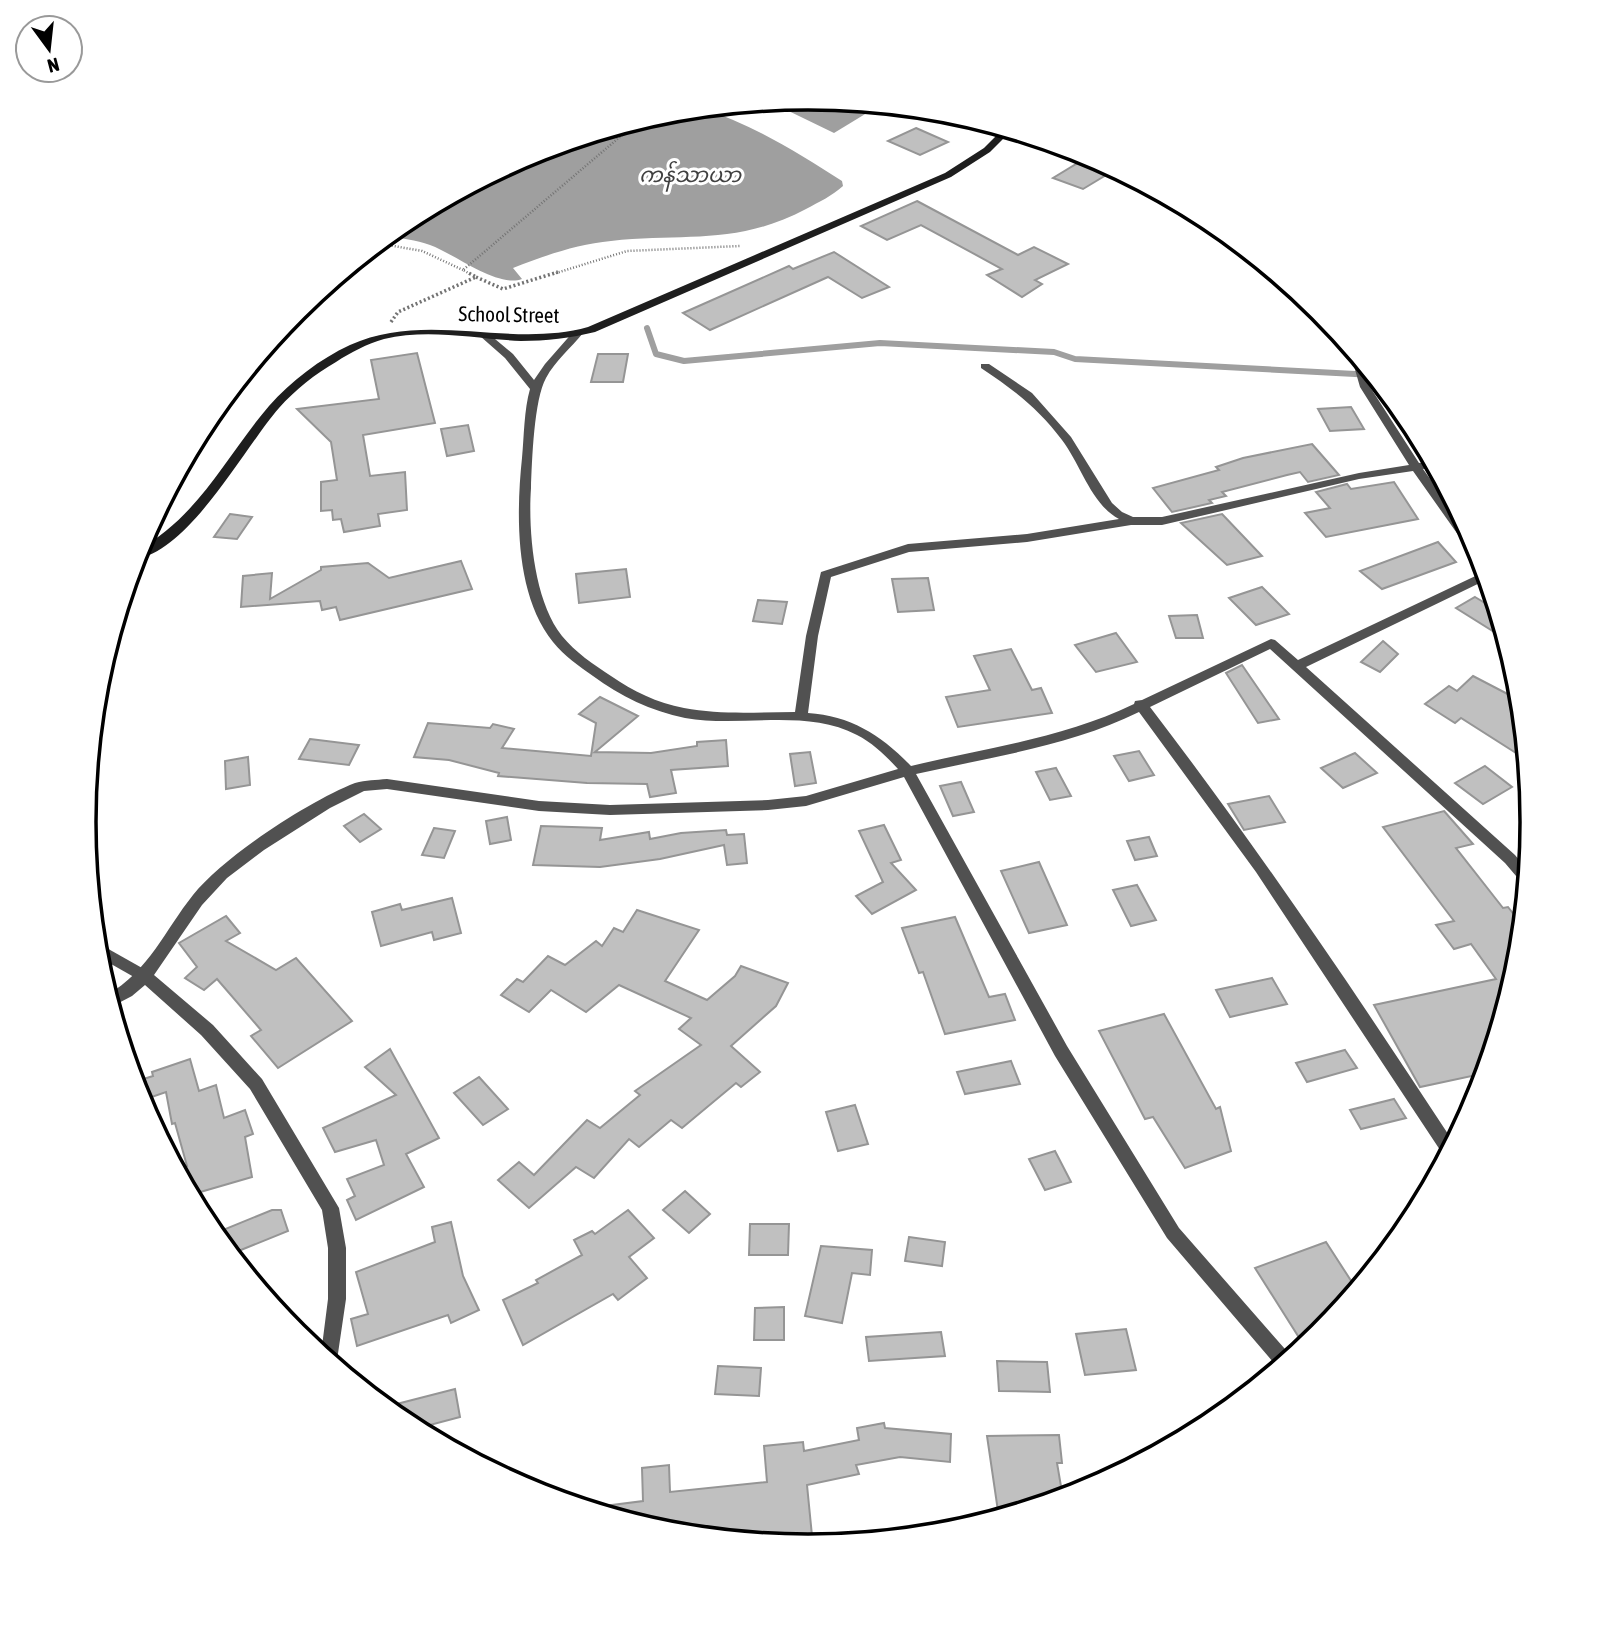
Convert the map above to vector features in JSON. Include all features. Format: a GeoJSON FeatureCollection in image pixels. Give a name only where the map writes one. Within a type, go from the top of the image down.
{"type":"FeatureCollection","features":[{"type":"Feature","properties":{"kind":"street","name":"School Street"},"geometry":{"type":"LineString","coordinates":[[150,548],[164,541],[192,516],[254,432],[289,392],[328,361],[379,338],[410,331],[485,336],[578,334],[948,175],[987,150],[1000,136]]}},
{"type":"Feature","properties":{"kind":"street"},"geometry":{"type":"LineString","coordinates":[[578,334],[536,388],[525,477],[527,547],[545,617],[566,649],[618,690],[651,704],[717,717],[801,715],[862,730],[887,746],[908,771],[1061,1051],[1173,1233],[1280,1356]]}},
{"type":"Feature","properties":{"kind":"street"},"geometry":{"type":"LineString","coordinates":[[485,336],[509,356],[536,388]]}},
{"type":"Feature","properties":{"kind":"street"},"geometry":{"type":"LineString","coordinates":[[985,366],[1028,395],[1067,439],[1108,505],[1131,521]]}},
{"type":"Feature","properties":{"kind":"street"},"geometry":{"type":"LineString","coordinates":[[1361,372],[1365,387],[1452,518]]}},
{"type":"Feature","properties":{"kind":"street"},"geometry":{"type":"LineString","coordinates":[[801,715],[812,636],[825,575],[908,548],[1027,538],[1131,521],[1162,521],[1359,476],[1425,466]]}},
{"type":"Feature","properties":{"kind":"street"},"geometry":{"type":"LineString","coordinates":[[1297,666],[1478,579]]}},
{"type":"Feature","properties":{"kind":"street"},"geometry":{"type":"LineString","coordinates":[[118,995],[146,977],[208,887],[229,868],[324,806],[363,786],[387,785],[539,806],[637,810],[768,806],[806,801],[908,771],[1073,733],[1110,721],[1140,704],[1271,643],[1519,870]]}},
{"type":"Feature","properties":{"kind":"street"},"geometry":{"type":"LineString","coordinates":[[1140,704],[1194,773],[1299,921],[1444,1142]]}},
{"type":"Feature","properties":{"kind":"street"},"geometry":{"type":"LineString","coordinates":[[109,956],[146,977],[207,1030],[256,1084],[330,1208],[337,1248],[337,1299],[331,1349]]}},
{"type":"Feature","properties":{"kind":"path"},"geometry":{"type":"LineString","coordinates":[[463,270],[623,134]]}},
{"type":"Feature","properties":{"kind":"path"},"geometry":{"type":"LineString","coordinates":[[392,245],[443,259],[503,289],[627,251],[762,246],[774,248]]}},
{"type":"Feature","properties":{"kind":"path"},"geometry":{"type":"LineString","coordinates":[[379,338],[398,312],[476,277]]}},
{"type":"Feature","properties":{"kind":"water"},"geometry":{"type":"Polygon","coordinates":[[[787,110],[868,112],[834,133],[787,110]]]}},
{"type":"Feature","properties":{"kind":"water","name":"ကန်သာယာ"},"geometry":{"type":"Polygon","coordinates":[[[716,116],[738,122],[774,140],[842,181],[843,186],[830,196],[781,221],[710,236],[638,239],[586,245],[513,268],[522,279],[501,279],[488,275],[440,249],[401,238],[452,205],[536,164],[624,134],[716,116]]]}},
{"type":"Feature","properties":{"kind":"building"},"geometry":{"type":"Polygon","coordinates":[[[916,128],[948,142],[920,155],[888,141],[916,128]]]}},
{"type":"Feature","properties":{"kind":"building"},"geometry":{"type":"Polygon","coordinates":[[[1078,163],[1106,175],[1083,189],[1053,178],[1078,163]]]}},
{"type":"Feature","properties":{"kind":"building"},"geometry":{"type":"Polygon","coordinates":[[[917,201],[1018,255],[1034,247],[1068,264],[1035,280],[1042,284],[1022,297],[987,275],[1002,269],[921,225],[887,240],[861,226],[917,201]]]}},
{"type":"Feature","properties":{"kind":"building"},"geometry":{"type":"Polygon","coordinates":[[[834,252],[889,287],[862,298],[828,277],[710,330],[683,313],[789,266],[793,269],[834,252]]]}},
{"type":"Feature","properties":{"kind":"building"},"geometry":{"type":"Polygon","coordinates":[[[417,353],[435,423],[363,435],[370,476],[405,472],[407,510],[378,514],[380,526],[344,532],[341,519],[333,520],[332,510],[321,511],[321,482],[337,480],[331,442],[297,409],[379,399],[371,360],[417,353]]]}},
{"type":"Feature","properties":{"kind":"building"},"geometry":{"type":"Polygon","coordinates":[[[598,354],[628,354],[623,382],[591,382],[598,354]]]}},
{"type":"Feature","properties":{"kind":"building"},"geometry":{"type":"Polygon","coordinates":[[[1351,407],[1364,429],[1330,431],[1318,409],[1351,407]]]}},
{"type":"Feature","properties":{"kind":"building"},"geometry":{"type":"Polygon","coordinates":[[[468,425],[474,451],[447,456],[441,429],[468,425]]]}},
{"type":"Feature","properties":{"kind":"building"},"geometry":{"type":"Polygon","coordinates":[[[1312,444],[1339,475],[1308,482],[1300,472],[1222,492],[1226,496],[1209,500],[1212,503],[1172,512],[1153,488],[1219,470],[1216,467],[1243,458],[1312,444]]]}},
{"type":"Feature","properties":{"kind":"building"},"geometry":{"type":"Polygon","coordinates":[[[1394,482],[1418,519],[1326,537],[1305,513],[1330,508],[1316,492],[1347,484],[1351,489],[1394,482]]]}},
{"type":"Feature","properties":{"kind":"building"},"geometry":{"type":"Polygon","coordinates":[[[230,514],[252,517],[237,539],[214,537],[230,514]]]}},
{"type":"Feature","properties":{"kind":"building"},"geometry":{"type":"Polygon","coordinates":[[[1222,514],[1262,556],[1227,565],[1181,523],[1222,514]]]}},
{"type":"Feature","properties":{"kind":"building"},"geometry":{"type":"Polygon","coordinates":[[[1438,542],[1456,562],[1382,589],[1360,571],[1438,542]]]}},
{"type":"Feature","properties":{"kind":"building"},"geometry":{"type":"Polygon","coordinates":[[[461,561],[472,589],[340,620],[336,607],[322,610],[320,601],[241,607],[243,576],[272,573],[270,599],[321,570],[321,567],[368,563],[389,578],[461,561]]]}},
{"type":"Feature","properties":{"kind":"building"},"geometry":{"type":"Polygon","coordinates":[[[626,569],[630,597],[579,603],[576,574],[626,569]]]}},
{"type":"Feature","properties":{"kind":"building"},"geometry":{"type":"Polygon","coordinates":[[[928,578],[934,610],[898,612],[892,579],[928,578]]]}},
{"type":"Feature","properties":{"kind":"building"},"geometry":{"type":"Polygon","coordinates":[[[1262,587],[1289,614],[1256,625],[1229,598],[1262,587]]]}},
{"type":"Feature","properties":{"kind":"building"},"geometry":{"type":"Polygon","coordinates":[[[1475,597],[1486,604],[1494,632],[1456,608],[1475,597]]]}},
{"type":"Feature","properties":{"kind":"building"},"geometry":{"type":"Polygon","coordinates":[[[758,600],[787,602],[782,624],[753,621],[758,600]]]}},
{"type":"Feature","properties":{"kind":"building"},"geometry":{"type":"Polygon","coordinates":[[[1197,615],[1203,638],[1176,638],[1169,616],[1197,615]]]}},
{"type":"Feature","properties":{"kind":"building"},"geometry":{"type":"Polygon","coordinates":[[[1116,633],[1137,662],[1096,672],[1075,645],[1116,633]]]}},
{"type":"Feature","properties":{"kind":"building"},"geometry":{"type":"Polygon","coordinates":[[[1383,641],[1398,654],[1380,672],[1361,662],[1383,641]]]}},
{"type":"Feature","properties":{"kind":"building"},"geometry":{"type":"Polygon","coordinates":[[[1011,649],[1032,690],[1041,688],[1052,713],[958,727],[946,697],[990,690],[974,656],[1011,649]]]}},
{"type":"Feature","properties":{"kind":"building"},"geometry":{"type":"Polygon","coordinates":[[[1242,665],[1279,719],[1258,723],[1226,673],[1242,665]]]}},
{"type":"Feature","properties":{"kind":"building"},"geometry":{"type":"Polygon","coordinates":[[[1473,676],[1509,695],[1517,754],[1461,718],[1455,723],[1425,704],[1449,686],[1457,691],[1473,676]]]}},
{"type":"Feature","properties":{"kind":"building"},"geometry":{"type":"Polygon","coordinates":[[[600,697],[638,716],[595,752],[651,753],[697,746],[697,742],[726,740],[728,766],[671,770],[676,793],[650,797],[647,784],[587,783],[498,776],[499,773],[449,760],[414,757],[428,723],[490,728],[493,724],[514,729],[502,748],[591,756],[596,723],[579,714],[600,697]]]}},
{"type":"Feature","properties":{"kind":"building"},"geometry":{"type":"Polygon","coordinates":[[[310,739],[359,745],[349,765],[299,759],[310,739]]]}},
{"type":"Feature","properties":{"kind":"building"},"geometry":{"type":"Polygon","coordinates":[[[1139,751],[1154,775],[1129,781],[1114,756],[1139,751]]]}},
{"type":"Feature","properties":{"kind":"building"},"geometry":{"type":"Polygon","coordinates":[[[810,752],[816,783],[795,786],[790,754],[810,752]]]}},
{"type":"Feature","properties":{"kind":"building"},"geometry":{"type":"Polygon","coordinates":[[[1355,753],[1377,773],[1343,788],[1321,768],[1355,753]]]}},
{"type":"Feature","properties":{"kind":"building"},"geometry":{"type":"Polygon","coordinates":[[[248,757],[250,785],[226,789],[225,761],[248,757]]]}},
{"type":"Feature","properties":{"kind":"building"},"geometry":{"type":"Polygon","coordinates":[[[1485,766],[1512,787],[1483,804],[1455,783],[1485,766]]]}},
{"type":"Feature","properties":{"kind":"building"},"geometry":{"type":"Polygon","coordinates":[[[1056,768],[1071,796],[1050,800],[1036,772],[1056,768]]]}},
{"type":"Feature","properties":{"kind":"building"},"geometry":{"type":"Polygon","coordinates":[[[961,782],[974,812],[953,816],[940,786],[961,782]]]}},
{"type":"Feature","properties":{"kind":"building"},"geometry":{"type":"Polygon","coordinates":[[[1269,796],[1285,822],[1244,830],[1228,804],[1269,796]]]}},
{"type":"Feature","properties":{"kind":"building"},"geometry":{"type":"Polygon","coordinates":[[[1444,811],[1473,844],[1456,848],[1503,908],[1508,907],[1515,916],[1496,1006],[1474,1076],[1420,1087],[1374,1005],[1496,979],[1471,944],[1454,949],[1436,925],[1454,921],[1383,827],[1444,811]]]}},
{"type":"Feature","properties":{"kind":"building"},"geometry":{"type":"Polygon","coordinates":[[[364,814],[381,829],[360,842],[344,826],[364,814]]]}},
{"type":"Feature","properties":{"kind":"building"},"geometry":{"type":"Polygon","coordinates":[[[507,817],[511,840],[490,844],[486,821],[507,817]]]}},
{"type":"Feature","properties":{"kind":"building"},"geometry":{"type":"Polygon","coordinates":[[[884,825],[901,860],[891,863],[916,890],[872,914],[856,896],[883,882],[859,831],[884,825]]]}},
{"type":"Feature","properties":{"kind":"building"},"geometry":{"type":"Polygon","coordinates":[[[541,826],[602,828],[600,840],[649,832],[650,839],[681,833],[726,830],[727,835],[744,834],[747,863],[727,865],[724,845],[660,859],[600,867],[533,865],[541,826]]]}},
{"type":"Feature","properties":{"kind":"building"},"geometry":{"type":"Polygon","coordinates":[[[434,828],[455,831],[444,858],[422,855],[434,828]]]}},
{"type":"Feature","properties":{"kind":"building"},"geometry":{"type":"Polygon","coordinates":[[[1149,837],[1157,856],[1135,860],[1127,841],[1149,837]]]}},
{"type":"Feature","properties":{"kind":"building"},"geometry":{"type":"Polygon","coordinates":[[[1039,862],[1067,925],[1029,933],[1001,871],[1039,862]]]}},
{"type":"Feature","properties":{"kind":"building"},"geometry":{"type":"Polygon","coordinates":[[[1137,885],[1156,920],[1131,926],[1113,890],[1137,885]]]}},
{"type":"Feature","properties":{"kind":"building"},"geometry":{"type":"Polygon","coordinates":[[[452,898],[461,933],[434,940],[432,932],[381,946],[372,912],[400,904],[402,910],[452,898]]]}},
{"type":"Feature","properties":{"kind":"building"},"geometry":{"type":"Polygon","coordinates":[[[637,910],[699,930],[665,981],[707,1000],[735,976],[741,966],[788,983],[776,1006],[731,1046],[760,1072],[741,1087],[736,1083],[682,1128],[671,1120],[639,1147],[629,1139],[594,1178],[576,1167],[529,1208],[498,1180],[519,1162],[534,1175],[587,1120],[600,1128],[640,1095],[635,1091],[701,1045],[679,1029],[691,1018],[619,985],[586,1012],[551,990],[529,1012],[501,995],[517,979],[523,982],[548,956],[565,965],[596,941],[602,946],[614,928],[623,932],[637,910]]]}},
{"type":"Feature","properties":{"kind":"building"},"geometry":{"type":"Polygon","coordinates":[[[226,916],[240,933],[226,941],[276,970],[296,958],[352,1021],[278,1068],[251,1036],[261,1030],[217,979],[204,990],[185,978],[197,967],[179,943],[226,916]]]}},
{"type":"Feature","properties":{"kind":"building"},"geometry":{"type":"Polygon","coordinates":[[[955,917],[989,997],[1005,994],[1015,1020],[945,1034],[923,972],[919,973],[902,928],[955,917]]]}},
{"type":"Feature","properties":{"kind":"building"},"geometry":{"type":"Polygon","coordinates":[[[1272,978],[1287,1004],[1230,1017],[1216,990],[1272,978]]]}},
{"type":"Feature","properties":{"kind":"building"},"geometry":{"type":"Polygon","coordinates":[[[1164,1014],[1216,1109],[1220,1107],[1231,1151],[1185,1168],[1153,1117],[1145,1119],[1099,1031],[1164,1014]]]}},
{"type":"Feature","properties":{"kind":"building"},"geometry":{"type":"Polygon","coordinates":[[[390,1049],[439,1138],[406,1154],[424,1187],[356,1220],[347,1200],[355,1196],[347,1179],[384,1165],[376,1140],[335,1152],[323,1128],[396,1095],[365,1067],[390,1049]]]}},
{"type":"Feature","properties":{"kind":"building"},"geometry":{"type":"Polygon","coordinates":[[[1345,1050],[1357,1068],[1307,1082],[1296,1063],[1345,1050]]]}},
{"type":"Feature","properties":{"kind":"building"},"geometry":{"type":"Polygon","coordinates":[[[190,1059],[199,1091],[216,1085],[224,1118],[245,1110],[253,1134],[245,1137],[252,1177],[200,1192],[186,1166],[175,1123],[172,1124],[166,1092],[151,1097],[150,1095],[144,1079],[153,1076],[152,1072],[190,1059]]]}},
{"type":"Feature","properties":{"kind":"building"},"geometry":{"type":"Polygon","coordinates":[[[1011,1061],[1020,1084],[965,1094],[957,1072],[1011,1061]]]}},
{"type":"Feature","properties":{"kind":"building"},"geometry":{"type":"Polygon","coordinates":[[[479,1077],[508,1109],[483,1125],[454,1093],[479,1077]]]}},
{"type":"Feature","properties":{"kind":"building"},"geometry":{"type":"Polygon","coordinates":[[[1394,1099],[1406,1118],[1361,1129],[1350,1110],[1394,1099]]]}},
{"type":"Feature","properties":{"kind":"building"},"geometry":{"type":"Polygon","coordinates":[[[855,1105],[868,1144],[838,1151],[826,1112],[855,1105]]]}},
{"type":"Feature","properties":{"kind":"building"},"geometry":{"type":"Polygon","coordinates":[[[1055,1151],[1071,1182],[1045,1190],[1029,1159],[1055,1151]]]}},
{"type":"Feature","properties":{"kind":"building"},"geometry":{"type":"Polygon","coordinates":[[[685,1191],[710,1214],[689,1233],[663,1210],[685,1191]]]}},
{"type":"Feature","properties":{"kind":"building"},"geometry":{"type":"Polygon","coordinates":[[[272,1210],[281,1210],[288,1231],[239,1251],[224,1229],[272,1210]]]}},
{"type":"Feature","properties":{"kind":"building"},"geometry":{"type":"Polygon","coordinates":[[[628,1210],[654,1238],[629,1257],[647,1278],[618,1300],[613,1294],[523,1345],[503,1300],[538,1283],[536,1280],[582,1255],[574,1240],[592,1231],[595,1234],[628,1210]]]}},
{"type":"Feature","properties":{"kind":"building"},"geometry":{"type":"Polygon","coordinates":[[[451,1222],[463,1276],[479,1310],[451,1323],[448,1315],[357,1346],[351,1319],[368,1314],[356,1272],[435,1242],[432,1227],[451,1222]]]}},
{"type":"Feature","properties":{"kind":"building"},"geometry":{"type":"Polygon","coordinates":[[[750,1224],[789,1224],[788,1255],[749,1255],[750,1224]]]}},
{"type":"Feature","properties":{"kind":"building"},"geometry":{"type":"Polygon","coordinates":[[[909,1237],[945,1242],[942,1266],[905,1261],[909,1237]]]}},
{"type":"Feature","properties":{"kind":"building"},"geometry":{"type":"Polygon","coordinates":[[[1326,1242],[1352,1282],[1299,1338],[1255,1268],[1326,1242]]]}},
{"type":"Feature","properties":{"kind":"building"},"geometry":{"type":"Polygon","coordinates":[[[821,1246],[872,1250],[870,1275],[852,1273],[842,1323],[805,1316],[821,1246]]]}},
{"type":"Feature","properties":{"kind":"building"},"geometry":{"type":"Polygon","coordinates":[[[784,1307],[784,1340],[754,1340],[755,1308],[784,1307]]]}},
{"type":"Feature","properties":{"kind":"building"},"geometry":{"type":"Polygon","coordinates":[[[1126,1329],[1136,1370],[1085,1375],[1076,1334],[1126,1329]]]}},
{"type":"Feature","properties":{"kind":"building"},"geometry":{"type":"Polygon","coordinates":[[[941,1332],[945,1356],[869,1361],[866,1337],[941,1332]]]}},
{"type":"Feature","properties":{"kind":"building"},"geometry":{"type":"Polygon","coordinates":[[[997,1361],[1047,1362],[1050,1392],[999,1391],[997,1361]]]}},
{"type":"Feature","properties":{"kind":"building"},"geometry":{"type":"Polygon","coordinates":[[[718,1366],[761,1368],[759,1396],[715,1394],[718,1366]]]}},
{"type":"Feature","properties":{"kind":"building"},"geometry":{"type":"Polygon","coordinates":[[[455,1389],[460,1417],[430,1425],[398,1404],[455,1389]]]}},
{"type":"Feature","properties":{"kind":"building"},"geometry":{"type":"Polygon","coordinates":[[[884,1423],[885,1428],[951,1434],[950,1462],[900,1457],[856,1465],[859,1474],[807,1485],[812,1534],[762,1533],[716,1528],[670,1521],[609,1505],[643,1501],[642,1468],[669,1465],[670,1492],[767,1482],[764,1446],[803,1442],[804,1451],[859,1440],[857,1428],[884,1423]]]}},
{"type":"Feature","properties":{"kind":"building"},"geometry":{"type":"Polygon","coordinates":[[[1059,1435],[1062,1463],[1057,1463],[1061,1487],[998,1509],[987,1436],[1059,1435]]]}},
{"type":"Feature","properties":{"kind":"waterway"},"geometry":{"type":"LineString","coordinates":[[647,328],[656,354],[684,361],[880,343],[1054,352],[1075,359],[1363,374]]}}]}
